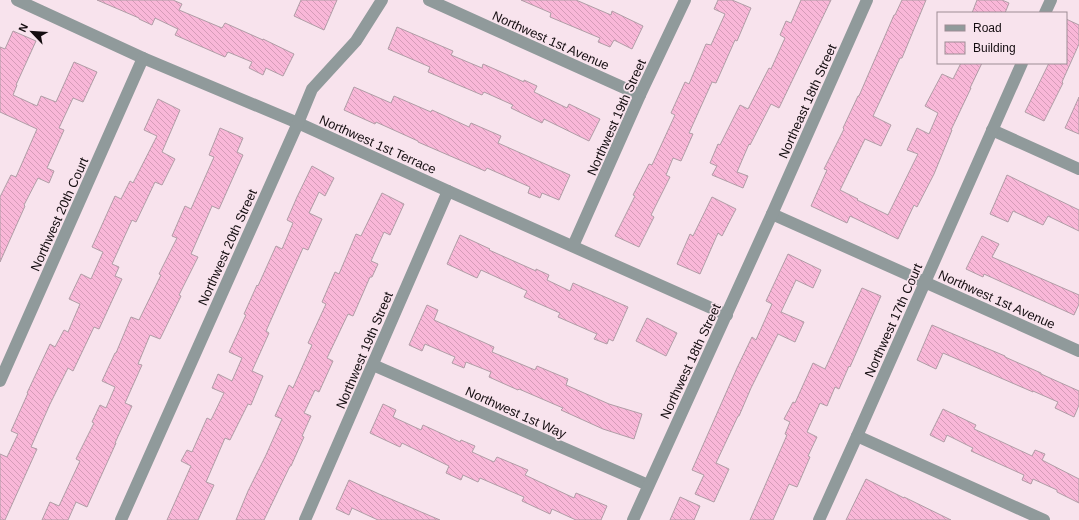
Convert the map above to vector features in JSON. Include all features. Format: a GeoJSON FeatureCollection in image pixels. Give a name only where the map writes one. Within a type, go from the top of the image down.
{"type":"FeatureCollection","features":[{"type":"Feature","properties":{"kind":"street","name":"Northwest 1st Terrace"},"geometry":{"type":"LineString","coordinates":[[17,0],[143,58],[298,123],[727,314]]}},
{"type":"Feature","properties":{"kind":"street","name":"Northwest 20th Street"},"geometry":{"type":"LineString","coordinates":[[121,520],[312,89],[356,41],[382,0]]}},
{"type":"Feature","properties":{"kind":"street","name":"Northwest 1st Avenue"},"geometry":{"type":"LineString","coordinates":[[429,0],[640,95]]}},
{"type":"Feature","properties":{"kind":"street","name":"Northwest 19th Street"},"geometry":{"type":"LineString","coordinates":[[573,246],[640,95],[686,0]]}},
{"type":"Feature","properties":{"kind":"street","name":"Northeast 18th Street"},"geometry":{"type":"LineString","coordinates":[[772,214],[867,0]]}},
{"type":"Feature","properties":{"kind":"street"},"geometry":{"type":"LineString","coordinates":[[1045,12],[1051,0]]}},
{"type":"Feature","properties":{"kind":"street","name":"Northwest 20th Court"},"geometry":{"type":"LineString","coordinates":[[0,381],[143,58]]}},
{"type":"Feature","properties":{"kind":"street","name":"Northwest 17th Court"},"geometry":{"type":"LineString","coordinates":[[819,520],[1022,64]]}},
{"type":"Feature","properties":{"kind":"street"},"geometry":{"type":"LineString","coordinates":[[992,130],[1079,169]]}},
{"type":"Feature","properties":{"kind":"street","name":"Northwest 19th Street"},"geometry":{"type":"LineString","coordinates":[[305,520],[448,191]]}},
{"type":"Feature","properties":{"kind":"street","name":"Northwest 1st Avenue"},"geometry":{"type":"LineString","coordinates":[[772,214],[1079,351]]}},
{"type":"Feature","properties":{"kind":"street","name":"Northwest 18th Street"},"geometry":{"type":"LineString","coordinates":[[633,520],[772,214]]}},
{"type":"Feature","properties":{"kind":"street","name":"Northwest 1st Way"},"geometry":{"type":"LineString","coordinates":[[373,365],[648,485]]}},
{"type":"Feature","properties":{"kind":"street"},"geometry":{"type":"LineString","coordinates":[[857,436],[1044,520]]}},
{"type":"Feature","properties":{"kind":"building"},"geometry":{"type":"Polygon","coordinates":[[[97,0],[173,0],[182,4],[179,10],[222,28],[225,23],[294,54],[283,76],[266,68],[263,75],[249,68],[252,62],[228,52],[225,57],[175,35],[178,29],[155,18],[152,25],[97,0]]]}},
{"type":"Feature","properties":{"kind":"building"},"geometry":{"type":"Polygon","coordinates":[[[301,0],[337,0],[324,30],[294,16],[301,0]]]}},
{"type":"Feature","properties":{"kind":"building"},"geometry":{"type":"Polygon","coordinates":[[[521,0],[576,0],[611,15],[612,11],[643,26],[632,49],[614,40],[610,47],[598,42],[600,38],[550,17],[551,13],[521,0]]]}},
{"type":"Feature","properties":{"kind":"building"},"geometry":{"type":"Polygon","coordinates":[[[718,0],[732,0],[751,8],[737,41],[735,40],[716,83],[712,82],[689,133],[693,134],[681,161],[673,158],[666,175],[670,177],[651,215],[654,217],[639,247],[615,236],[635,196],[633,195],[649,164],[652,165],[675,115],[671,113],[685,82],[689,84],[706,44],[711,45],[725,14],[714,9],[718,0]]]}},
{"type":"Feature","properties":{"kind":"building"},"geometry":{"type":"Polygon","coordinates":[[[801,0],[831,0],[779,108],[771,104],[750,145],[749,144],[737,172],[748,176],[743,188],[712,175],[717,166],[710,163],[718,144],[720,145],[740,105],[748,109],[769,68],[771,69],[785,38],[780,35],[786,21],[791,23],[801,0]]]}},
{"type":"Feature","properties":{"kind":"building"},"geometry":{"type":"Polygon","coordinates":[[[902,0],[926,0],[902,58],[900,58],[873,116],[891,125],[881,146],[865,139],[840,190],[858,199],[857,200],[888,215],[918,154],[907,150],[917,128],[929,134],[938,113],[925,106],[942,74],[953,79],[960,64],[982,64],[951,130],[934,174],[917,207],[914,205],[898,239],[850,216],[847,223],[811,206],[827,170],[824,169],[844,129],[843,128],[902,0]]]}},
{"type":"Feature","properties":{"kind":"building"},"geometry":{"type":"Polygon","coordinates":[[[977,0],[1002,0],[1009,3],[1005,12],[972,12],[977,0]]]}},
{"type":"Feature","properties":{"kind":"building"},"geometry":{"type":"Polygon","coordinates":[[[1067,19],[1079,25],[1079,44],[1062,82],[1063,83],[1044,121],[1025,112],[1049,64],[1067,64],[1067,19]]]}},
{"type":"Feature","properties":{"kind":"building"},"geometry":{"type":"Polygon","coordinates":[[[397,27],[453,51],[451,55],[482,68],[483,64],[524,82],[524,80],[537,86],[534,92],[567,108],[569,104],[600,119],[589,141],[544,119],[542,123],[511,108],[513,105],[484,92],[482,95],[428,72],[430,67],[388,49],[397,27]]]}},
{"type":"Feature","properties":{"kind":"building"},"geometry":{"type":"Polygon","coordinates":[[[13,31],[36,41],[13,95],[37,106],[41,96],[56,102],[74,62],[97,72],[83,102],[73,98],[59,128],[64,130],[47,168],[54,171],[49,183],[38,178],[24,205],[25,206],[0,262],[0,197],[11,175],[16,177],[37,129],[0,112],[0,47],[5,49],[13,31]]]}},
{"type":"Feature","properties":{"kind":"building"},"geometry":{"type":"Polygon","coordinates":[[[354,87],[391,103],[394,96],[431,112],[432,110],[469,127],[471,123],[501,136],[498,143],[570,175],[559,200],[542,193],[540,198],[528,193],[530,187],[487,168],[485,171],[376,122],[375,124],[344,110],[354,87]]]}},
{"type":"Feature","properties":{"kind":"building"},"geometry":{"type":"Polygon","coordinates":[[[1079,97],[1079,134],[1065,128],[1079,97]]]}},
{"type":"Feature","properties":{"kind":"building"},"geometry":{"type":"Polygon","coordinates":[[[158,99],[180,110],[162,152],[175,159],[162,185],[155,182],[136,222],[132,220],[112,264],[119,267],[115,276],[122,279],[99,329],[94,327],[73,371],[68,368],[31,447],[37,449],[5,520],[0,520],[0,454],[7,457],[18,434],[11,431],[50,344],[55,347],[64,330],[68,332],[80,304],[69,299],[81,274],[91,279],[103,252],[92,247],[115,196],[121,199],[130,181],[133,183],[157,136],[144,130],[158,99]]]}},
{"type":"Feature","properties":{"kind":"building"},"geometry":{"type":"Polygon","coordinates":[[[220,128],[243,138],[237,152],[243,155],[219,209],[212,206],[191,254],[198,257],[179,295],[181,296],[160,339],[150,335],[138,364],[142,365],[125,403],[132,406],[87,507],[76,502],[68,520],[42,520],[50,502],[59,506],[80,461],[76,459],[94,423],[92,422],[100,405],[106,408],[115,387],[102,381],[131,317],[139,320],[161,275],[159,274],[177,238],[172,236],[185,206],[191,209],[214,157],[209,155],[220,128]]]}},
{"type":"Feature","properties":{"kind":"building"},"geometry":{"type":"Polygon","coordinates":[[[312,166],[334,178],[325,196],[319,192],[309,213],[322,219],[308,250],[303,248],[266,331],[269,333],[252,371],[263,376],[251,405],[248,404],[230,440],[225,438],[206,482],[214,485],[198,520],[167,520],[191,466],[181,461],[187,450],[192,452],[207,418],[211,420],[224,393],[212,388],[218,374],[232,381],[242,358],[229,352],[246,315],[244,314],[276,246],[282,249],[293,223],[287,220],[312,166]]]}},
{"type":"Feature","properties":{"kind":"building"},"geometry":{"type":"Polygon","coordinates":[[[1007,175],[1079,210],[1079,231],[1048,216],[1043,225],[1013,211],[1008,222],[990,214],[1007,175]]]}},
{"type":"Feature","properties":{"kind":"building"},"geometry":{"type":"Polygon","coordinates":[[[382,193],[404,204],[390,235],[384,232],[371,261],[378,264],[372,277],[370,277],[353,316],[348,314],[327,358],[333,361],[319,392],[315,390],[304,413],[311,416],[302,436],[304,437],[264,520],[236,520],[282,419],[275,416],[289,385],[293,388],[312,345],[308,343],[326,304],[322,302],[335,272],[339,274],[356,234],[361,236],[382,193]]]}},
{"type":"Feature","properties":{"kind":"building"},"geometry":{"type":"Polygon","coordinates":[[[712,197],[736,209],[722,236],[718,233],[700,274],[677,264],[690,234],[693,236],[712,197]]]}},
{"type":"Feature","properties":{"kind":"building"},"geometry":{"type":"Polygon","coordinates":[[[460,235],[490,249],[489,250],[536,271],[536,269],[549,275],[547,280],[570,291],[573,283],[628,307],[613,341],[609,339],[607,344],[594,339],[597,334],[558,317],[560,313],[524,297],[527,291],[481,270],[477,278],[447,264],[460,235]]]}},
{"type":"Feature","properties":{"kind":"building"},"geometry":{"type":"Polygon","coordinates":[[[982,236],[999,244],[992,257],[1079,295],[1079,304],[1074,315],[984,274],[983,277],[966,269],[982,236]]]}},
{"type":"Feature","properties":{"kind":"building"},"geometry":{"type":"Polygon","coordinates":[[[788,254],[821,270],[813,288],[796,280],[781,312],[804,322],[795,342],[778,334],[751,388],[716,463],[729,469],[714,502],[695,494],[704,475],[692,470],[737,368],[752,337],[756,340],[772,304],[766,301],[788,254]]]}},
{"type":"Feature","properties":{"kind":"building"},"geometry":{"type":"Polygon","coordinates":[[[862,288],[881,296],[839,389],[835,387],[827,406],[820,403],[807,432],[817,437],[808,456],[810,457],[797,487],[789,484],[773,520],[750,520],[787,435],[785,434],[790,422],[784,419],[793,402],[795,403],[813,363],[825,369],[862,288]]]}},
{"type":"Feature","properties":{"kind":"building"},"geometry":{"type":"Polygon","coordinates":[[[427,305],[438,310],[434,320],[494,347],[492,352],[535,370],[537,366],[568,379],[566,385],[609,404],[642,414],[634,439],[603,429],[561,410],[563,408],[489,377],[491,372],[466,362],[464,368],[452,363],[455,357],[425,344],[422,351],[409,345],[427,305]]]}},
{"type":"Feature","properties":{"kind":"building"},"geometry":{"type":"Polygon","coordinates":[[[647,318],[677,333],[666,356],[636,341],[647,318]]]}},
{"type":"Feature","properties":{"kind":"building"},"geometry":{"type":"Polygon","coordinates":[[[932,325],[1005,356],[1079,391],[1079,405],[1074,417],[1055,408],[1058,402],[943,353],[936,369],[917,360],[932,325]]]}},
{"type":"Feature","properties":{"kind":"building"},"geometry":{"type":"Polygon","coordinates":[[[383,404],[396,410],[393,417],[421,430],[423,425],[460,442],[461,440],[475,446],[472,452],[494,462],[497,457],[528,470],[525,475],[574,498],[576,493],[607,506],[601,520],[576,520],[552,509],[550,514],[522,501],[524,497],[480,478],[478,482],[463,475],[461,480],[446,473],[449,466],[402,443],[400,447],[370,433],[383,404]]]}},
{"type":"Feature","properties":{"kind":"building"},"geometry":{"type":"Polygon","coordinates":[[[943,409],[976,425],[974,429],[1032,456],[1035,450],[1045,454],[1042,460],[1079,479],[1079,503],[1057,492],[1057,490],[1033,479],[1031,484],[1022,480],[1024,475],[971,451],[973,448],[947,435],[944,442],[930,435],[943,409]]]}},
{"type":"Feature","properties":{"kind":"building"},"geometry":{"type":"Polygon","coordinates":[[[866,479],[904,498],[951,520],[846,520],[866,479]]]}},
{"type":"Feature","properties":{"kind":"building"},"geometry":{"type":"Polygon","coordinates":[[[349,480],[440,520],[378,520],[352,508],[349,515],[336,509],[349,480]]]}},
{"type":"Feature","properties":{"kind":"building"},"geometry":{"type":"Polygon","coordinates":[[[680,497],[700,506],[694,520],[670,520],[680,497]]]}}]}
